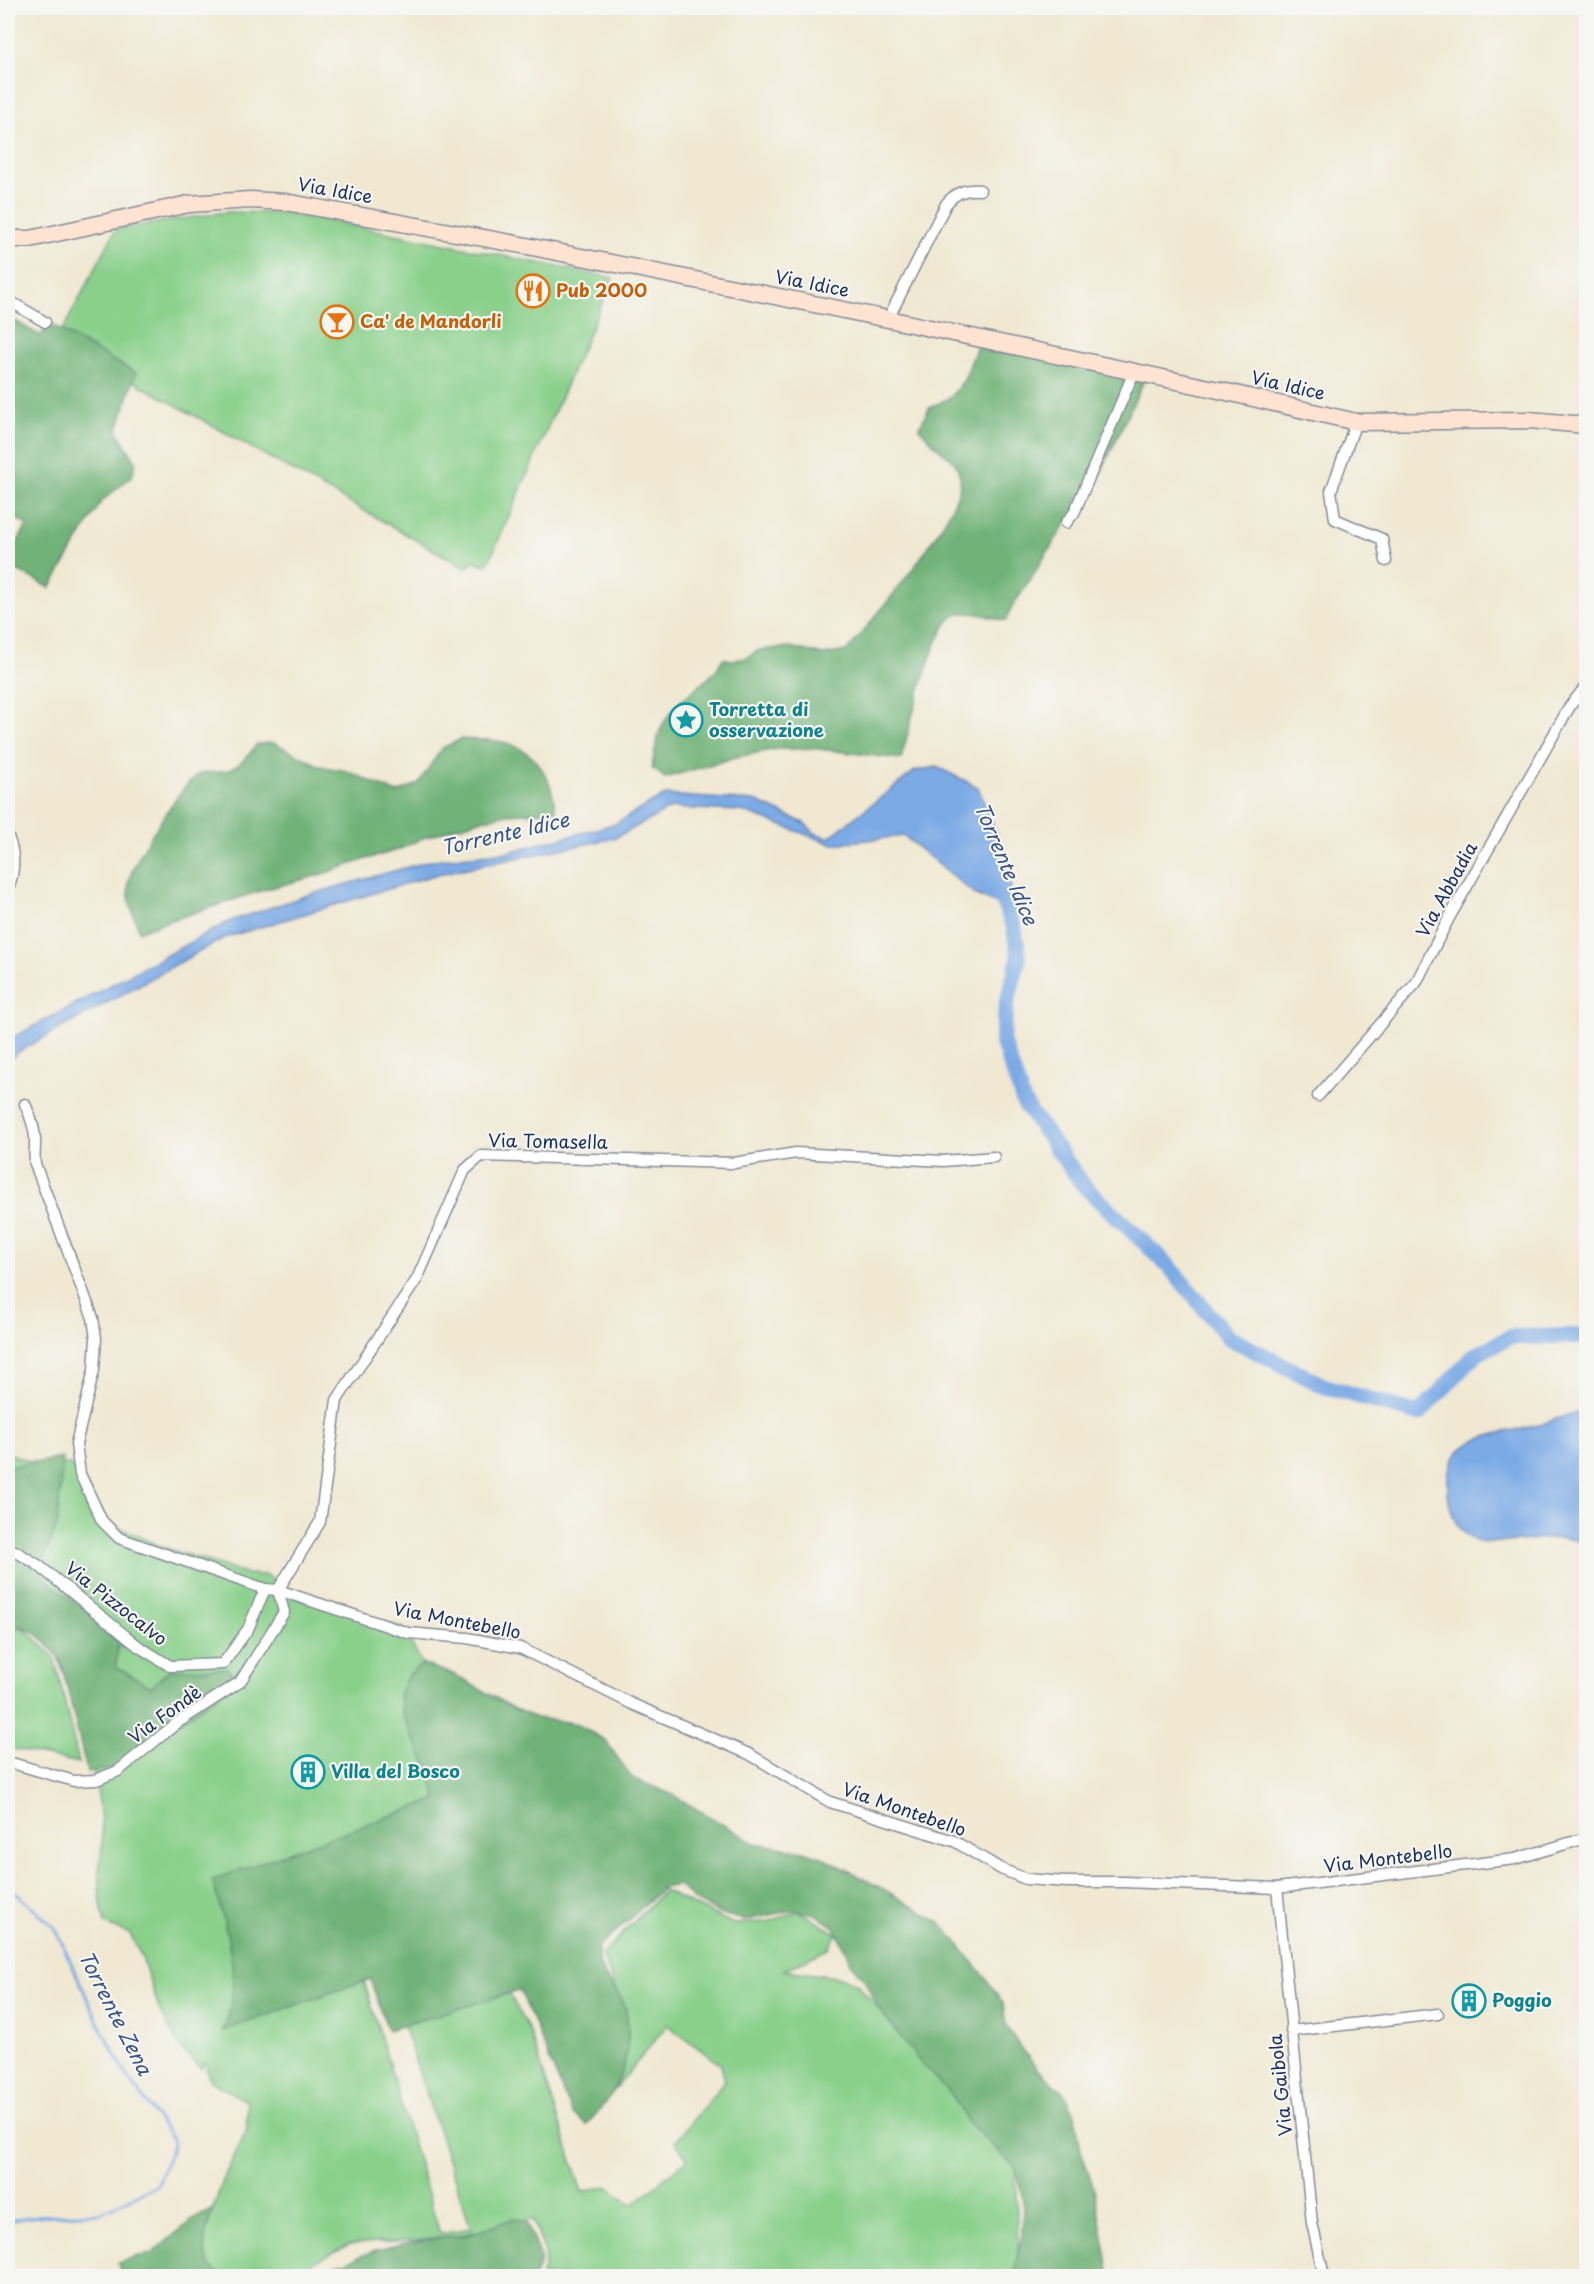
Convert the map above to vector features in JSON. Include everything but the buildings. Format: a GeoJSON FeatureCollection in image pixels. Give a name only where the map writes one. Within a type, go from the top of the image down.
{"type":"FeatureCollection","features":[{"type":"Feature","properties":{"kind":"main road","name":"Via Idice"},"geometry":{"type":"LineString","coordinates":[[8,239],[30,238],[189,204],[250,200],[285,202],[538,249],[888,319],[1356,422],[1519,420],[1587,425]]}},
{"type":"Feature","properties":{"kind":"main road","name":"Via Idice"},"geometry":{"type":"LineString","coordinates":[[8,250],[30,238]]}},
{"type":"Feature","properties":{"kind":"street"},"geometry":{"type":"LineString","coordinates":[[888,319],[946,204],[954,194],[968,189],[980,190]]}},
{"type":"Feature","properties":{"kind":"street"},"geometry":{"type":"LineString","coordinates":[[8,300],[45,322]]}},
{"type":"Feature","properties":{"kind":"street"},"geometry":{"type":"LineString","coordinates":[[1066,523],[1074,513],[1134,372]]}},
{"type":"Feature","properties":{"kind":"street"},"geometry":{"type":"LineString","coordinates":[[1356,422],[1331,491],[1333,511],[1335,519],[1382,538],[1386,561]]}},
{"type":"Feature","properties":{"kind":"street","name":"Via Abbadia"},"geometry":{"type":"LineString","coordinates":[[1318,1096],[1416,983],[1449,918],[1570,706],[1587,686]]}},
{"type":"Feature","properties":{"kind":"street"},"geometry":{"type":"LineString","coordinates":[[8,837],[13,850],[13,876],[8,889]]}},
{"type":"Feature","properties":{"kind":"street","name":"Via Montebello"},"geometry":{"type":"LineString","coordinates":[[25,1104],[34,1131],[35,1164],[93,1318],[96,1339],[94,1370],[76,1443],[80,1474],[102,1521],[119,1538],[265,1589],[278,1590],[408,1633],[467,1638],[520,1648],[632,1704],[749,1754],[830,1802],[954,1841],[1001,1869],[1026,1879],[1277,1888],[1515,1859],[1587,1838]]}},
{"type":"Feature","properties":{"kind":"street","name":"Via Tomasella"},"geometry":{"type":"LineString","coordinates":[[278,1590],[320,1522],[337,1400],[417,1279],[465,1170],[481,1156],[734,1163],[796,1153],[943,1161],[994,1157]]}},
{"type":"Feature","properties":{"kind":"street","name":"Via Pizzocalvo"},"geometry":{"type":"LineString","coordinates":[[15,1551],[38,1565],[138,1646],[170,1666],[223,1664],[248,1629],[265,1589]]}},
{"type":"Feature","properties":{"kind":"street","name":"Via Fondè"},"geometry":{"type":"LineString","coordinates":[[8,1762],[74,1780],[96,1780],[118,1771],[177,1723],[240,1682],[284,1612],[278,1590]]}},
{"type":"Feature","properties":{"kind":"street","name":"Via Gaibola"},"geometry":{"type":"LineString","coordinates":[[1277,1888],[1312,2223],[1324,2277]]}},
{"type":"Feature","properties":{"kind":"street"},"geometry":{"type":"LineString","coordinates":[[1291,2031],[1438,2014]]}},
{"type":"Feature","properties":{"kind":"green space"},"geometry":{"type":"Polygon","coordinates":[[[227,212],[279,213],[320,219],[613,278],[488,564],[474,561],[466,568],[58,339],[116,229],[227,212]]]}},
{"type":"Feature","properties":{"kind":"green space"},"geometry":{"type":"Polygon","coordinates":[[[8,317],[41,336],[48,323],[136,373],[117,431],[136,462],[132,476],[101,502],[50,588],[8,565],[8,559],[27,525],[8,513],[8,317]]]}},
{"type":"Feature","properties":{"kind":"green space"},"geometry":{"type":"Polygon","coordinates":[[[979,341],[1146,376],[1083,511],[1068,520],[1009,612],[1006,621],[962,613],[947,623],[930,658],[901,759],[818,749],[776,749],[737,757],[665,778],[652,768],[660,730],[676,706],[711,676],[723,658],[732,660],[746,658],[759,650],[790,647],[823,655],[847,651],[915,565],[949,513],[958,492],[960,476],[953,462],[919,428],[929,408],[951,397],[964,380],[979,341]]]}},
{"type":"Feature","properties":{"kind":"green space"},"geometry":{"type":"Polygon","coordinates":[[[461,739],[507,743],[528,754],[536,761],[547,779],[556,811],[507,814],[477,821],[425,837],[398,850],[320,875],[263,890],[139,931],[129,894],[132,871],[170,807],[199,774],[236,767],[257,744],[274,743],[320,766],[347,771],[397,793],[418,784],[442,748],[461,739]]]}},
{"type":"Feature","properties":{"kind":"green space"},"geometry":{"type":"Polygon","coordinates":[[[8,1453],[38,1462],[70,1464],[88,1489],[99,1511],[111,1524],[163,1547],[248,1574],[266,1575],[294,1596],[403,1628],[422,1664],[408,1676],[403,1716],[426,1764],[437,1799],[425,1804],[480,1940],[530,2032],[582,2192],[607,2186],[632,2205],[688,2159],[675,2142],[725,2081],[721,2065],[667,2025],[608,2098],[624,2010],[602,1955],[664,1891],[734,1924],[770,1921],[799,1911],[837,1934],[828,1949],[784,1970],[843,1978],[857,1984],[1015,2164],[1019,2276],[541,2276],[545,2255],[532,2219],[453,2237],[350,2244],[287,2276],[232,2276],[193,2264],[225,2175],[247,2130],[247,2101],[210,2081],[205,2062],[201,2069],[181,2049],[160,2011],[142,1958],[130,1934],[105,1924],[99,1883],[102,1842],[99,1799],[91,1761],[74,1705],[59,1660],[49,1642],[37,1631],[8,1621],[8,1453]],[[395,1815],[322,1841],[440,2234],[471,2228],[340,1836],[395,1815]]]}},
{"type":"Feature","properties":{"kind":"green space"},"geometry":{"type":"Polygon","coordinates":[[[63,1458],[57,1525],[44,1559],[41,1576],[119,1637],[116,1667],[151,1687],[169,1670],[227,1668],[239,1680],[117,1768],[87,1772],[61,1661],[51,1647],[32,1631],[8,1624],[8,1467],[63,1458]]]}},
{"type":"Feature","properties":{"kind":"green space"},"geometry":{"type":"Polygon","coordinates":[[[8,1627],[24,1628],[54,1657],[79,1763],[8,1748],[8,1627]]]}},
{"type":"Feature","properties":{"kind":"green space"},"geometry":{"type":"Polygon","coordinates":[[[422,1664],[453,1674],[513,1708],[536,1718],[574,1723],[605,1740],[632,1778],[673,1795],[754,1843],[804,1851],[827,1859],[942,1924],[1003,2003],[1006,2026],[1018,2044],[1039,2071],[1064,2092],[1075,2114],[1081,2150],[1095,2192],[1110,2276],[1015,2276],[1022,2234],[1023,2200],[1016,2168],[968,2122],[953,2097],[921,2063],[879,2009],[864,1979],[852,1965],[835,1928],[815,1914],[794,1910],[746,1920],[721,1914],[696,1901],[678,1885],[663,1888],[598,1948],[602,1970],[625,2006],[628,2042],[623,2068],[612,2092],[605,2104],[586,2125],[572,2113],[520,1990],[388,2030],[370,1979],[223,2031],[229,2013],[233,1975],[228,1936],[212,1880],[437,1799],[426,1764],[403,1716],[399,1695],[408,1676],[422,1664]]]}},
{"type":"Feature","properties":{"kind":"green space"},"geometry":{"type":"Polygon","coordinates":[[[213,2209],[204,2245],[208,2260],[220,2276],[121,2276],[118,2263],[151,2254],[192,2220],[213,2209]]]}},
{"type":"Feature","properties":{"kind":"green space"},"geometry":{"type":"Polygon","coordinates":[[[514,2218],[526,2221],[541,2260],[535,2276],[267,2276],[320,2269],[405,2243],[472,2234],[514,2218]]]}},
{"type":"Feature","properties":{"kind":"water"},"geometry":{"type":"Polygon","coordinates":[[[937,767],[978,787],[1007,860],[1014,911],[976,895],[904,836],[832,844],[742,811],[671,808],[615,838],[438,874],[224,938],[18,1052],[8,1061],[8,1040],[230,921],[308,895],[433,860],[508,852],[615,824],[665,795],[755,801],[804,823],[815,833],[828,838],[915,771],[937,767]]]}},
{"type":"Feature","properties":{"kind":"water"},"geometry":{"type":"Polygon","coordinates":[[[1586,1409],[1586,1543],[1559,1538],[1490,1542],[1467,1536],[1456,1523],[1449,1501],[1448,1479],[1452,1463],[1460,1451],[1472,1442],[1486,1437],[1538,1425],[1586,1409]]]}},
{"type":"Feature","properties":{"kind":"waterway","name":"Torrente Idice"},"geometry":{"type":"LineString","coordinates":[[997,887],[1014,927],[1019,958],[1007,1002],[1002,1040],[1024,1103],[1084,1186],[1168,1265],[1228,1337],[1324,1386],[1419,1414],[1475,1355],[1510,1337],[1586,1336]]}},
{"type":"Feature","properties":{"kind":"waterway","name":"Torrente Zena"},"geometry":{"type":"LineString","coordinates":[[8,1886],[55,1928],[102,2030],[127,2075],[174,2142],[158,2185],[100,2213],[38,2216],[8,2221]]}},
{"type":"Feature","properties":{"kind":"place","name":"Pub 2000"},"geometry":{"type":"Point","coordinates":[533,291]}},
{"type":"Feature","properties":{"kind":"place","name":"Ca' de Mandorli"},"geometry":{"type":"Point","coordinates":[337,322]}},
{"type":"Feature","properties":{"kind":"place","name":"Torretta di osservazione"},"geometry":{"type":"Point","coordinates":[686,720]}},
{"type":"Feature","properties":{"kind":"place","name":"Villa del Bosco"},"geometry":{"type":"Point","coordinates":[308,1772]}},
{"type":"Feature","properties":{"kind":"place","name":"Poggio"},"geometry":{"type":"Point","coordinates":[1469,2001]}}]}
